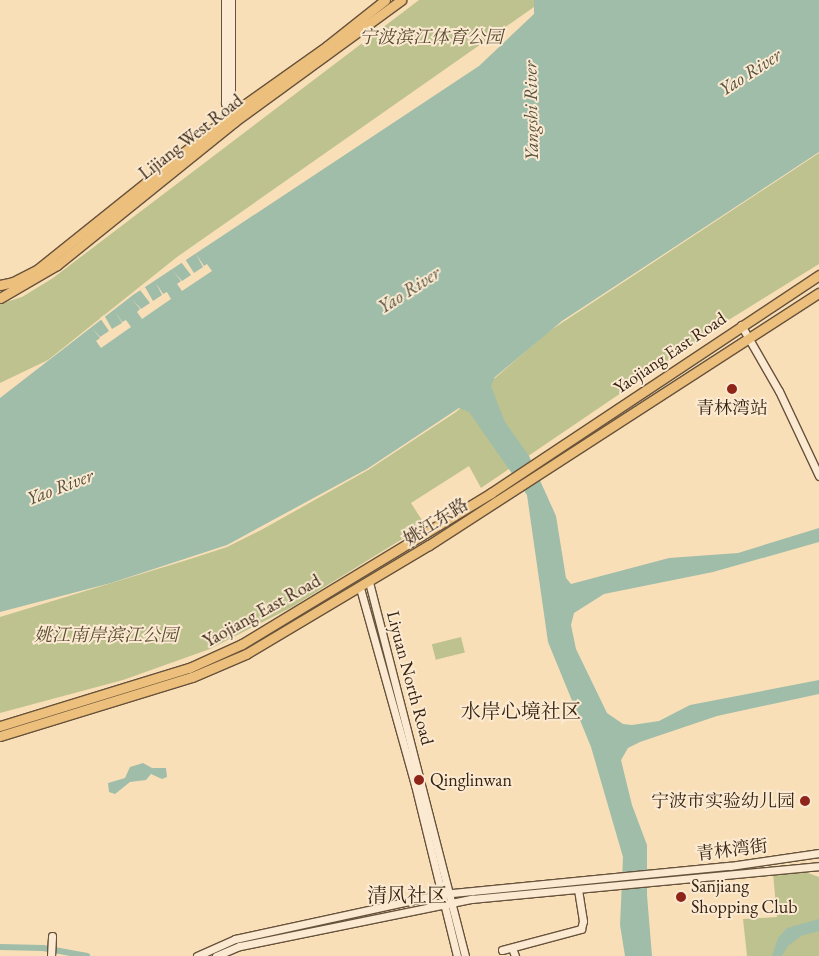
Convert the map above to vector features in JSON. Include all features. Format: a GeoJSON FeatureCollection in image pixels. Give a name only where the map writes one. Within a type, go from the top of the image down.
{"type":"FeatureCollection","features":[{"type":"Feature","properties":{"kind":"main road","name":"Lijiang West Road"},"geometry":{"type":"LineString","coordinates":[[0,285],[14,282],[38,269],[385,0]]}},
{"type":"Feature","properties":{"kind":"main road","name":"Lijiang West Road"},"geometry":{"type":"LineString","coordinates":[[241,112],[402,0]]}},
{"type":"Feature","properties":{"kind":"main road","name":"Lijiang West Road"},"geometry":{"type":"LineString","coordinates":[[0,298],[57,265],[232,119]]}},
{"type":"Feature","properties":{"kind":"main road","name":"Yaojiang East Road"},"geometry":{"type":"LineString","coordinates":[[519,475],[741,325],[819,275]]}},
{"type":"Feature","properties":{"kind":"main road","name":"Yaojiang East Road"},"geometry":{"type":"LineString","coordinates":[[524,485],[819,293]]}},
{"type":"Feature","properties":{"kind":"main road","name":"姚江东路"},"geometry":{"type":"LineString","coordinates":[[0,726],[190,668],[242,644],[304,609],[519,475]]}},
{"type":"Feature","properties":{"kind":"main road","name":"姚江东路"},"geometry":{"type":"LineString","coordinates":[[369,582],[524,485]]}},
{"type":"Feature","properties":{"kind":"main road","name":"Yaojiang East Road"},"geometry":{"type":"LineString","coordinates":[[0,736],[212,670],[246,654],[369,582]]}},
{"type":"Feature","properties":{"kind":"street"},"geometry":{"type":"LineString","coordinates":[[226,0],[225,103],[232,119]]}},
{"type":"Feature","properties":{"kind":"street"},"geometry":{"type":"LineString","coordinates":[[231,0],[232,98],[241,112]]}},
{"type":"Feature","properties":{"kind":"street"},"geometry":{"type":"LineString","coordinates":[[741,325],[779,391],[819,476]]}},
{"type":"Feature","properties":{"kind":"street","name":"Liyuan North Road"},"geometry":{"type":"LineString","coordinates":[[369,582],[453,903],[465,956]]}},
{"type":"Feature","properties":{"kind":"street","name":"Liyuan North Road"},"geometry":{"type":"LineString","coordinates":[[360,588],[457,956]]}},
{"type":"Feature","properties":{"kind":"street","name":"青林湾街"},"geometry":{"type":"LineString","coordinates":[[197,956],[235,939],[442,894],[623,877],[819,853]]}},
{"type":"Feature","properties":{"kind":"street","name":"青林湾街"},"geometry":{"type":"LineString","coordinates":[[216,956],[240,946],[453,903],[819,866]]}},
{"type":"Feature","properties":{"kind":"street"},"geometry":{"type":"LineString","coordinates":[[502,950],[581,929],[583,921],[578,889]]}},
{"type":"Feature","properties":{"kind":"street"},"geometry":{"type":"LineString","coordinates":[[51,956],[52,936]]}},
{"type":"Feature","properties":{"kind":"street"},"geometry":{"type":"LineString","coordinates":[[512,948],[515,956]]}},
{"type":"Feature","properties":{"kind":"green space","name":"宁波滨江体育公园"},"geometry":{"type":"Polygon","coordinates":[[[419,0],[544,0],[177,257],[48,360],[0,383],[0,304],[22,297],[53,278],[419,0]]]}},
{"type":"Feature","properties":{"kind":"green space","name":"姚江南岸滨江公园"},"geometry":{"type":"Polygon","coordinates":[[[819,153],[819,264],[727,321],[481,488],[469,466],[411,503],[425,525],[292,607],[210,649],[123,680],[0,713],[0,617],[227,547],[368,470],[456,412],[548,332],[819,153]]]}},
{"type":"Feature","properties":{"kind":"green space"},"geometry":{"type":"Polygon","coordinates":[[[461,637],[465,653],[436,660],[432,644],[461,637]]]}},
{"type":"Feature","properties":{"kind":"green space"},"geometry":{"type":"Polygon","coordinates":[[[773,873],[808,873],[819,877],[819,956],[747,956],[743,919],[777,917],[773,873]]]}},
{"type":"Feature","properties":{"kind":"water"},"geometry":{"type":"Polygon","coordinates":[[[534,0],[819,0],[819,152],[562,321],[495,377],[491,386],[505,422],[529,456],[556,516],[566,578],[571,584],[669,558],[738,553],[819,528],[819,542],[713,572],[604,594],[574,613],[571,625],[576,649],[607,713],[623,724],[632,725],[659,721],[690,705],[819,680],[819,694],[717,716],[640,742],[628,748],[621,760],[632,805],[647,845],[647,895],[652,956],[625,956],[620,925],[623,857],[591,747],[548,642],[527,495],[469,412],[459,408],[367,469],[227,545],[111,583],[0,612],[0,398],[133,295],[479,66],[534,14],[534,0]]]}},
{"type":"Feature","properties":{"kind":"water"},"geometry":{"type":"Polygon","coordinates":[[[143,763],[152,768],[166,768],[167,777],[162,779],[151,774],[146,780],[130,782],[115,794],[109,792],[108,783],[125,778],[130,767],[143,763]]]}},
{"type":"Feature","properties":{"kind":"water"},"geometry":{"type":"Polygon","coordinates":[[[819,919],[819,931],[801,936],[788,946],[782,956],[772,956],[778,938],[787,928],[819,919]]]}},
{"type":"Feature","properties":{"kind":"pier"},"geometry":{"type":"Polygon","coordinates":[[[196,254],[204,266],[207,264],[212,271],[182,291],[177,284],[181,281],[173,271],[182,281],[191,275],[181,262],[185,259],[194,273],[203,267],[196,254]]]}},
{"type":"Feature","properties":{"kind":"pier"},"geometry":{"type":"Polygon","coordinates":[[[156,283],[163,294],[167,292],[171,299],[142,319],[137,312],[140,309],[132,299],[141,309],[150,303],[140,290],[145,287],[153,301],[162,295],[156,283]]]}},
{"type":"Feature","properties":{"kind":"pier"},"geometry":{"type":"Polygon","coordinates":[[[115,311],[122,322],[126,320],[131,327],[101,348],[96,341],[100,338],[92,328],[100,337],[109,331],[100,318],[104,315],[112,329],[122,323],[115,311]]]}},
{"type":"Feature","properties":{"kind":"waterway"},"geometry":{"type":"LineString","coordinates":[[0,947],[43,948],[87,956]]}},
{"type":"Feature","properties":{"kind":"place","name":"青林湾站"},"geometry":{"type":"Point","coordinates":[732,389]}},
{"type":"Feature","properties":{"kind":"place","name":"Qinglinwan"},"geometry":{"type":"Point","coordinates":[419,780]}},
{"type":"Feature","properties":{"kind":"place","name":"宁波市实验幼儿园"},"geometry":{"type":"Point","coordinates":[805,801]}},
{"type":"Feature","properties":{"kind":"place","name":"Sanjiang Shopping Club"},"geometry":{"type":"Point","coordinates":[681,897]}},
{"type":"Feature","properties":{"kind":"district","name":"水岸心境社区"},"geometry":{"type":"Point","coordinates":[521,711]}},
{"type":"Feature","properties":{"kind":"district","name":"清风社区"},"geometry":{"type":"Point","coordinates":[407,895]}},
{"type":"Feature","properties":{"kind":"water label","name":"Yao River"},"geometry":{"type":"Point","coordinates":[750,72]}},
{"type":"Feature","properties":{"kind":"water label","name":"Yangshi River"},"geometry":{"type":"Point","coordinates":[531,111]}},
{"type":"Feature","properties":{"kind":"water label","name":"Yao River"},"geometry":{"type":"Point","coordinates":[409,290]}},
{"type":"Feature","properties":{"kind":"water label","name":"Yao River"},"geometry":{"type":"Point","coordinates":[60,487]}}]}
